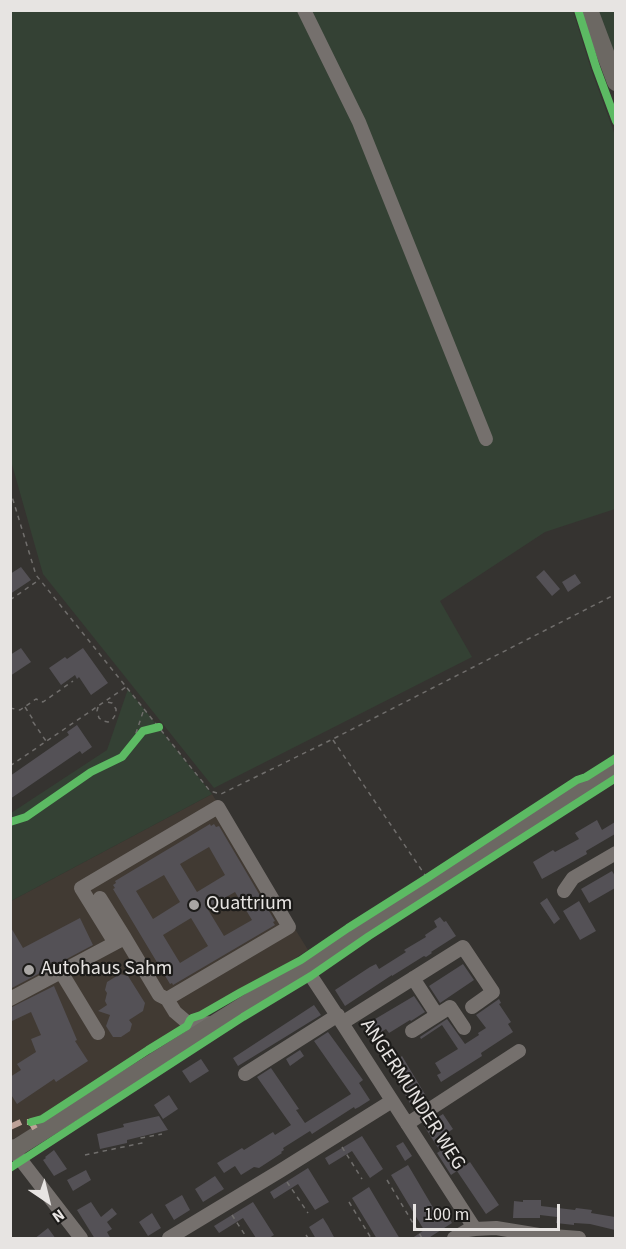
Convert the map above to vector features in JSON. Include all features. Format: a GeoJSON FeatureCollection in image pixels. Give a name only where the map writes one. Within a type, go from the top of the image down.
{"type":"FeatureCollection","features":[{"type":"Feature","properties":{"kind":"main road"},"geometry":{"type":"LineString","coordinates":[[589,10],[615,82]]}},
{"type":"Feature","properties":{"kind":"main road"},"geometry":{"type":"LineString","coordinates":[[11,1147],[305,967],[615,767]]}},
{"type":"Feature","properties":{"kind":"street"},"geometry":{"type":"LineString","coordinates":[[304,10],[359,122],[486,439]]}},
{"type":"Feature","properties":{"kind":"street"},"geometry":{"type":"LineString","coordinates":[[167,999],[289,927],[218,807],[81,888],[159,995],[167,999],[175,1012],[189,1024],[219,1021]]}},
{"type":"Feature","properties":{"kind":"street"},"geometry":{"type":"LineString","coordinates":[[564,891],[573,878],[615,854]]}},
{"type":"Feature","properties":{"kind":"street"},"geometry":{"type":"LineString","coordinates":[[100,897],[120,940]]}},
{"type":"Feature","properties":{"kind":"street"},"geometry":{"type":"LineString","coordinates":[[10,999],[120,940]]}},
{"type":"Feature","properties":{"kind":"street"},"geometry":{"type":"LineString","coordinates":[[340,1019],[463,947],[493,992],[472,1007]]}},
{"type":"Feature","properties":{"kind":"street","name":"ANGERMUNDER WEG"},"geometry":{"type":"LineString","coordinates":[[305,967],[475,1229]]}},
{"type":"Feature","properties":{"kind":"street"},"geometry":{"type":"LineString","coordinates":[[61,972],[98,1033]]}},
{"type":"Feature","properties":{"kind":"street"},"geometry":{"type":"LineString","coordinates":[[413,978],[437,1015]]}},
{"type":"Feature","properties":{"kind":"street"},"geometry":{"type":"LineString","coordinates":[[412,1031],[450,1006],[464,1028]]}},
{"type":"Feature","properties":{"kind":"street","name":"ANGERMUNDER WEG"},"geometry":{"type":"LineString","coordinates":[[245,1074],[340,1019]]}},
{"type":"Feature","properties":{"kind":"street"},"geometry":{"type":"LineString","coordinates":[[407,1124],[519,1051]]}},
{"type":"Feature","properties":{"kind":"street"},"geometry":{"type":"LineString","coordinates":[[169,1239],[392,1101]]}},
{"type":"Feature","properties":{"kind":"street"},"geometry":{"type":"LineString","coordinates":[[11,1147],[81,1239]]}},
{"type":"Feature","properties":{"kind":"street"},"geometry":{"type":"LineString","coordinates":[[454,1239],[468,1230],[496,1228],[579,1239]]}},
{"type":"Feature","properties":{"kind":"path"},"geometry":{"type":"LineString","coordinates":[[10,490],[36,575],[210,791],[221,794],[615,594]]}},
{"type":"Feature","properties":{"kind":"path"},"geometry":{"type":"LineString","coordinates":[[10,600],[36,582]]}},
{"type":"Feature","properties":{"kind":"path"},"geometry":{"type":"LineString","coordinates":[[10,708],[20,710],[36,699],[43,702],[73,681]]}},
{"type":"Feature","properties":{"kind":"path"},"geometry":{"type":"LineString","coordinates":[[10,766],[127,686]]}},
{"type":"Feature","properties":{"kind":"path"},"geometry":{"type":"LineString","coordinates":[[98,706],[99,718],[108,722],[112,720],[116,714],[115,707],[112,703],[102,703]]}},
{"type":"Feature","properties":{"kind":"path"},"geometry":{"type":"LineString","coordinates":[[25,707],[46,742]]}},
{"type":"Feature","properties":{"kind":"path"},"geometry":{"type":"LineString","coordinates":[[133,742],[145,708]]}},
{"type":"Feature","properties":{"kind":"path"},"geometry":{"type":"LineString","coordinates":[[333,739],[432,885]]}},
{"type":"Feature","properties":{"kind":"path"},"geometry":{"type":"LineString","coordinates":[[85,1155],[142,1143],[141,1138],[162,1134]]}},
{"type":"Feature","properties":{"kind":"path"},"geometry":{"type":"LineString","coordinates":[[335,1136],[362,1179]]}},
{"type":"Feature","properties":{"kind":"path"},"geometry":{"type":"LineString","coordinates":[[280,1171],[308,1214]]}},
{"type":"Feature","properties":{"kind":"path"},"geometry":{"type":"LineString","coordinates":[[387,1180],[422,1239]]}},
{"type":"Feature","properties":{"kind":"path"},"geometry":{"type":"LineString","coordinates":[[349,1202],[371,1239]]}},
{"type":"Feature","properties":{"kind":"path"},"geometry":{"type":"LineString","coordinates":[[225,1204],[247,1239]]}},
{"type":"Feature","properties":{"kind":"path"},"geometry":{"type":"LineString","coordinates":[[306,1235],[308,1239]]}},
{"type":"Feature","properties":{"kind":"shaded area"},"geometry":{"type":"Polygon","coordinates":[[[212,794],[308,950],[11,1140],[11,901],[212,794]]]}},
{"type":"Feature","properties":{"kind":"green space"},"geometry":{"type":"Polygon","coordinates":[[[10,11],[573,11],[615,135],[615,509],[545,532],[440,601],[472,657],[214,788],[43,574],[11,461],[10,11]]]}},
{"type":"Feature","properties":{"kind":"green space"},"geometry":{"type":"Polygon","coordinates":[[[597,11],[615,11],[615,57],[597,11]]]}},
{"type":"Feature","properties":{"kind":"green space"},"geometry":{"type":"Polygon","coordinates":[[[128,689],[212,794],[11,901],[11,813],[107,750],[128,689]]]}},
{"type":"Feature","properties":{"kind":"building"},"geometry":{"type":"Polygon","coordinates":[[[21,567],[31,580],[10,594],[10,574],[21,567]]]}},
{"type":"Feature","properties":{"kind":"building"},"geometry":{"type":"Polygon","coordinates":[[[544,570],[560,589],[552,596],[536,577],[544,570]]]}},
{"type":"Feature","properties":{"kind":"building"},"geometry":{"type":"Polygon","coordinates":[[[575,574],[581,583],[568,592],[562,582],[575,574]]]}},
{"type":"Feature","properties":{"kind":"building"},"geometry":{"type":"Polygon","coordinates":[[[21,648],[31,662],[10,676],[10,655],[21,648]]]}},
{"type":"Feature","properties":{"kind":"building"},"geometry":{"type":"Polygon","coordinates":[[[83,648],[108,683],[91,695],[79,677],[77,679],[75,675],[61,685],[49,668],[83,648]]]}},
{"type":"Feature","properties":{"kind":"building"},"geometry":{"type":"Polygon","coordinates":[[[77,725],[92,747],[82,754],[80,751],[10,799],[10,776],[69,735],[67,732],[77,725]]]}},
{"type":"Feature","properties":{"kind":"building"},"geometry":{"type":"Polygon","coordinates":[[[597,820],[602,830],[615,822],[615,834],[586,851],[587,854],[542,879],[533,862],[579,839],[575,833],[597,820]]]}},
{"type":"Feature","properties":{"kind":"building","name":"Quattrium"},"geometry":{"type":"Polygon","coordinates":[[[210,824],[211,826],[214,824],[216,827],[219,826],[275,921],[273,922],[275,925],[173,985],[170,984],[113,889],[115,881],[210,824]],[[209,847],[180,864],[197,892],[225,875],[209,847]],[[164,875],[136,891],[153,919],[180,902],[164,875]],[[235,892],[207,908],[224,936],[252,920],[235,892]],[[191,918],[163,935],[180,963],[208,946],[191,918]]]}},
{"type":"Feature","properties":{"kind":"building"},"geometry":{"type":"Polygon","coordinates":[[[612,871],[615,876],[615,888],[589,903],[581,889],[612,871]]]}},
{"type":"Feature","properties":{"kind":"building"},"geometry":{"type":"Polygon","coordinates":[[[547,898],[560,919],[554,924],[540,903],[547,898]]]}},
{"type":"Feature","properties":{"kind":"building"},"geometry":{"type":"Polygon","coordinates":[[[579,901],[596,931],[580,940],[563,911],[579,901]]]}},
{"type":"Feature","properties":{"kind":"building"},"geometry":{"type":"Polygon","coordinates":[[[440,917],[444,922],[446,921],[456,936],[345,1006],[335,990],[370,967],[376,964],[379,969],[406,952],[404,950],[426,937],[425,935],[437,927],[434,921],[440,917]]]}},
{"type":"Feature","properties":{"kind":"building","name":"Autohaus Sahm"},"geometry":{"type":"Polygon","coordinates":[[[80,918],[93,945],[10,989],[10,926],[23,948],[80,918]]]}},
{"type":"Feature","properties":{"kind":"building"},"geometry":{"type":"Polygon","coordinates":[[[463,964],[474,980],[440,1003],[429,986],[463,964]]]}},
{"type":"Feature","properties":{"kind":"building"},"geometry":{"type":"Polygon","coordinates":[[[120,974],[128,976],[145,1003],[143,1011],[129,1020],[132,1024],[130,1031],[121,1037],[113,1037],[106,1026],[110,1015],[98,1011],[107,1005],[105,990],[107,982],[120,974]]]}},
{"type":"Feature","properties":{"kind":"building"},"geometry":{"type":"Polygon","coordinates":[[[54,986],[77,1040],[75,1041],[88,1061],[56,1082],[54,1079],[17,1104],[10,1093],[10,1077],[21,1070],[17,1064],[36,1052],[31,1039],[41,1035],[31,1012],[12,1021],[10,1008],[54,986]]]}},
{"type":"Feature","properties":{"kind":"building"},"geometry":{"type":"Polygon","coordinates":[[[414,996],[425,1012],[389,1033],[386,1029],[373,1037],[365,1025],[414,996]]]}},
{"type":"Feature","properties":{"kind":"building"},"geometry":{"type":"Polygon","coordinates":[[[499,999],[501,1003],[499,1004],[511,1022],[508,1024],[513,1032],[481,1053],[482,1056],[441,1082],[437,1075],[441,1073],[435,1063],[458,1049],[442,1025],[421,1039],[420,1037],[447,1019],[465,1044],[486,1028],[476,1015],[499,999]]]}},
{"type":"Feature","properties":{"kind":"building"},"geometry":{"type":"Polygon","coordinates":[[[314,1005],[321,1015],[238,1066],[233,1058],[314,1005]]]}},
{"type":"Feature","properties":{"kind":"building"},"geometry":{"type":"Polygon","coordinates":[[[328,1032],[363,1080],[359,1083],[370,1100],[355,1109],[354,1107],[312,1134],[310,1131],[283,1148],[282,1153],[259,1168],[254,1167],[241,1175],[235,1166],[224,1173],[217,1163],[273,1132],[275,1135],[291,1125],[257,1077],[271,1068],[299,1109],[296,1110],[305,1123],[351,1094],[314,1041],[328,1032]]]}},
{"type":"Feature","properties":{"kind":"building"},"geometry":{"type":"Polygon","coordinates":[[[389,1049],[397,1060],[402,1056],[426,1096],[411,1105],[382,1054],[389,1049]]]}},
{"type":"Feature","properties":{"kind":"building"},"geometry":{"type":"Polygon","coordinates":[[[300,1050],[304,1056],[290,1066],[286,1059],[300,1050]]]}},
{"type":"Feature","properties":{"kind":"building"},"geometry":{"type":"Polygon","coordinates":[[[201,1059],[209,1071],[190,1083],[182,1071],[201,1059]]]}},
{"type":"Feature","properties":{"kind":"building"},"geometry":{"type":"Polygon","coordinates":[[[169,1095],[178,1109],[163,1119],[154,1105],[169,1095]]]}},
{"type":"Feature","properties":{"kind":"building"},"geometry":{"type":"Polygon","coordinates":[[[443,1114],[453,1129],[444,1135],[464,1166],[470,1162],[499,1205],[486,1214],[457,1171],[451,1175],[437,1153],[440,1151],[424,1126],[443,1114]]]}},
{"type":"Feature","properties":{"kind":"building"},"geometry":{"type":"Polygon","coordinates":[[[159,1116],[168,1130],[100,1149],[97,1134],[124,1127],[123,1124],[159,1116]]]}},
{"type":"Feature","properties":{"kind":"building"},"geometry":{"type":"Polygon","coordinates":[[[362,1136],[383,1169],[370,1178],[352,1151],[329,1165],[325,1158],[362,1136]]]}},
{"type":"Feature","properties":{"kind":"building"},"geometry":{"type":"Polygon","coordinates":[[[403,1142],[412,1156],[405,1161],[396,1146],[403,1142]]]}},
{"type":"Feature","properties":{"kind":"building"},"geometry":{"type":"Polygon","coordinates":[[[54,1150],[67,1169],[54,1176],[43,1160],[54,1150]]]}},
{"type":"Feature","properties":{"kind":"building"},"geometry":{"type":"Polygon","coordinates":[[[408,1165],[441,1221],[448,1217],[452,1223],[427,1239],[411,1239],[424,1230],[391,1175],[408,1165]]]}},
{"type":"Feature","properties":{"kind":"building"},"geometry":{"type":"Polygon","coordinates":[[[308,1168],[329,1202],[315,1210],[298,1184],[274,1199],[270,1192],[308,1168]]]}},
{"type":"Feature","properties":{"kind":"building"},"geometry":{"type":"Polygon","coordinates":[[[86,1170],[91,1180],[73,1191],[67,1180],[86,1170]]]}},
{"type":"Feature","properties":{"kind":"building"},"geometry":{"type":"Polygon","coordinates":[[[215,1176],[224,1189],[203,1202],[195,1189],[215,1176]]]}},
{"type":"Feature","properties":{"kind":"building"},"geometry":{"type":"Polygon","coordinates":[[[369,1187],[400,1239],[377,1239],[352,1198],[369,1187]]]}},
{"type":"Feature","properties":{"kind":"building"},"geometry":{"type":"Polygon","coordinates":[[[182,1195],[190,1210],[174,1220],[165,1205],[182,1195]]]}},
{"type":"Feature","properties":{"kind":"building"},"geometry":{"type":"Polygon","coordinates":[[[523,1200],[541,1200],[541,1206],[592,1210],[591,1213],[615,1217],[615,1230],[590,1224],[556,1223],[557,1217],[540,1215],[540,1218],[513,1218],[514,1201],[523,1202],[523,1200]]]}},
{"type":"Feature","properties":{"kind":"building"},"geometry":{"type":"Polygon","coordinates":[[[91,1202],[101,1217],[112,1208],[117,1214],[107,1222],[112,1229],[107,1232],[111,1239],[95,1239],[77,1210],[91,1202]]]}},
{"type":"Feature","properties":{"kind":"building"},"geometry":{"type":"Polygon","coordinates":[[[253,1202],[274,1235],[269,1238],[256,1238],[243,1218],[219,1233],[214,1226],[253,1202]]]}},
{"type":"Feature","properties":{"kind":"building"},"geometry":{"type":"Polygon","coordinates":[[[152,1213],[161,1228],[148,1236],[139,1222],[152,1213]]]}},
{"type":"Feature","properties":{"kind":"building"},"geometry":{"type":"Polygon","coordinates":[[[323,1218],[335,1239],[316,1239],[309,1227],[323,1218]]]}},
{"type":"Feature","properties":{"kind":"building"},"geometry":{"type":"Polygon","coordinates":[[[48,1228],[56,1239],[34,1239],[48,1228]]]}},
{"type":"Feature","properties":{"kind":"marked path"},"geometry":{"type":"LineString","coordinates":[[10,1127],[21,1122],[31,1122],[38,1134]]}},
{"type":"Feature","properties":{"kind":"cycle path"},"geometry":{"type":"LineString","coordinates":[[578,10],[616,121]]}},
{"type":"Feature","properties":{"kind":"cycle path"},"geometry":{"type":"LineString","coordinates":[[10,822],[26,817],[91,772],[122,757],[143,731],[159,727]]}},
{"type":"Feature","properties":{"kind":"cycle path"},"geometry":{"type":"LineString","coordinates":[[31,1122],[42,1119],[187,1026],[192,1018],[301,960],[577,780],[586,777],[616,758]]}},
{"type":"Feature","properties":{"kind":"cycle path"},"geometry":{"type":"LineString","coordinates":[[10,1168],[616,778]]}},
{"type":"Feature","properties":{"kind":"place","name":"Quattrium"},"geometry":{"type":"Point","coordinates":[194,905]}},
{"type":"Feature","properties":{"kind":"place","name":"Autohaus Sahm"},"geometry":{"type":"Point","coordinates":[29,970]}}]}
